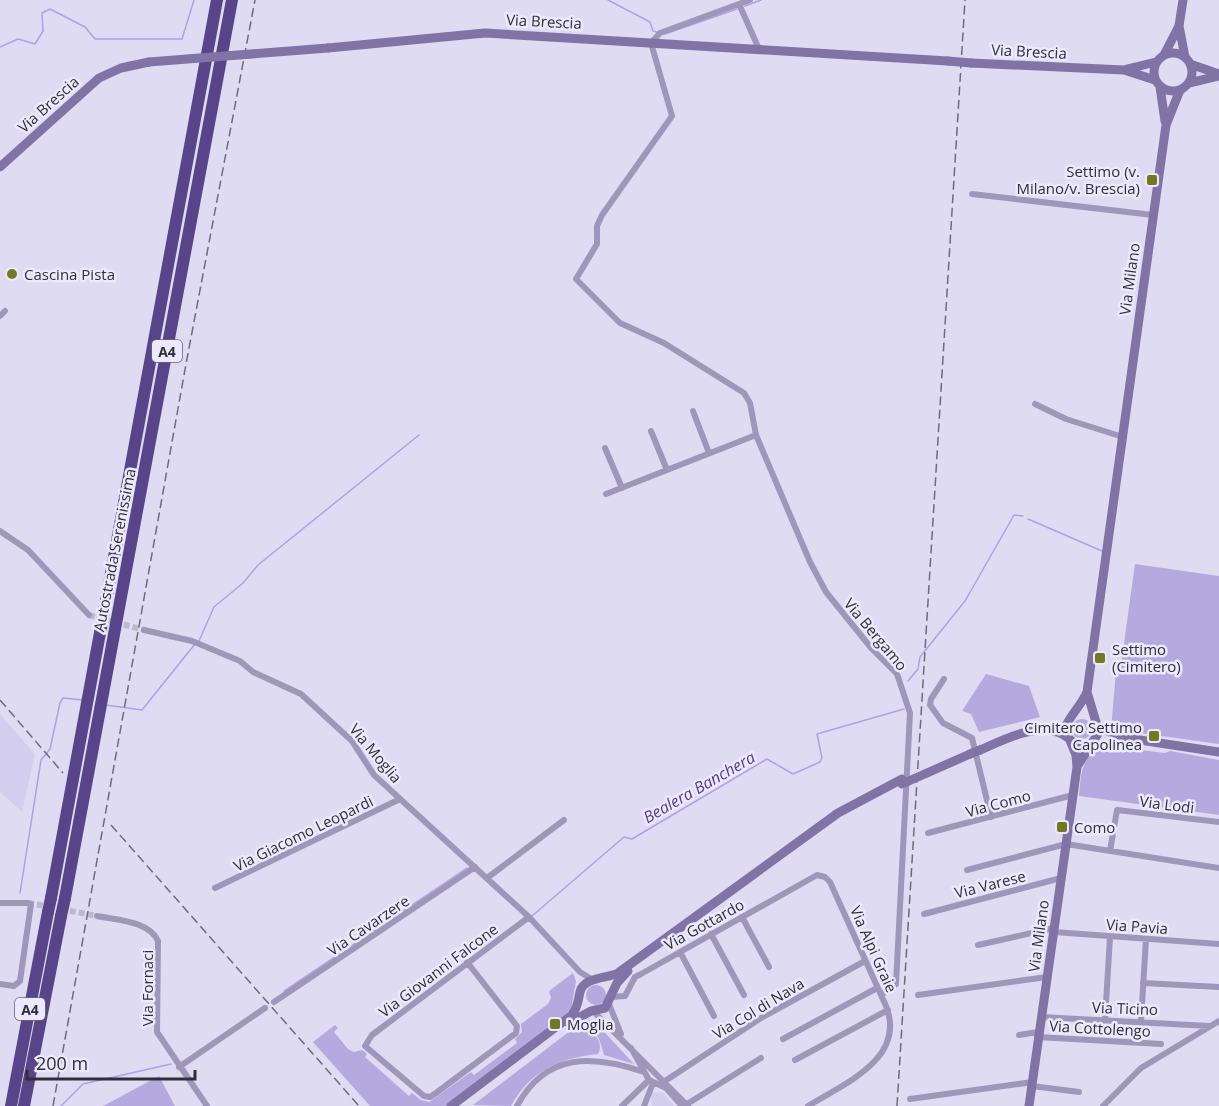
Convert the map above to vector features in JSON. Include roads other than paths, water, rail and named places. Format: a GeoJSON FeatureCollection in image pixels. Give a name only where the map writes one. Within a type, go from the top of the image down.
{"type":"FeatureCollection","features":[{"type":"Feature","properties":{"kind":"highway","name":"Autostrada Serenissima"},"geometry":{"type":"LineString","coordinates":[[11,1106],[33,998],[217,0]]}},
{"type":"Feature","properties":{"kind":"highway","name":"Autostrada Serenissima"},"geometry":{"type":"LineString","coordinates":[[24,1106],[232,0]]}},
{"type":"Feature","properties":{"kind":"highway"},"geometry":{"type":"LineString","coordinates":[[6,1106],[33,998]]}},
{"type":"Feature","properties":{"kind":"main road"},"geometry":{"type":"LineString","coordinates":[[1124,70],[1156,62],[1164,55],[1179,26],[1183,0]]}},
{"type":"Feature","properties":{"kind":"main road"},"geometry":{"type":"LineString","coordinates":[[1179,26],[1192,77],[1189,83]]}},
{"type":"Feature","properties":{"kind":"main road","name":"Via Brescia"},"geometry":{"type":"LineString","coordinates":[[0,167],[99,78],[121,68],[149,62],[485,33],[971,63],[1124,70]]}},
{"type":"Feature","properties":{"kind":"main road"},"geometry":{"type":"LineString","coordinates":[[1164,55],[1175,53],[1219,75]]}},
{"type":"Feature","properties":{"kind":"main road"},"geometry":{"type":"LineString","coordinates":[[1156,62],[1158,84]]}},
{"type":"Feature","properties":{"kind":"main road"},"geometry":{"type":"LineString","coordinates":[[1124,70],[1158,84],[1170,92],[1180,90],[1189,83],[1219,75]]}},
{"type":"Feature","properties":{"kind":"main road","name":"Via Milano"},"geometry":{"type":"LineString","coordinates":[[1158,84],[1166,125]]}},
{"type":"Feature","properties":{"kind":"main road","name":"Via Milano"},"geometry":{"type":"LineString","coordinates":[[1029,1106],[1077,767],[1076,755],[1065,728],[1068,721],[1076,714],[1087,692],[1166,125],[1180,90]]}},
{"type":"Feature","properties":{"kind":"main road","name":"Via Milano"},"geometry":{"type":"LineString","coordinates":[[1077,767],[1099,727],[1092,716],[1087,692]]}},
{"type":"Feature","properties":{"kind":"main road"},"geometry":{"type":"LineString","coordinates":[[1076,714],[1092,716]]}},
{"type":"Feature","properties":{"kind":"main road"},"geometry":{"type":"LineString","coordinates":[[980,748],[1016,731],[1068,721]]}},
{"type":"Feature","properties":{"kind":"main road"},"geometry":{"type":"LineString","coordinates":[[1099,727],[1120,737],[1219,752]]}},
{"type":"Feature","properties":{"kind":"main road"},"geometry":{"type":"LineString","coordinates":[[451,1106],[572,1015],[586,983],[618,973],[853,803],[927,770],[1008,738],[1039,731],[1055,731],[1083,747],[1120,737]]}},
{"type":"Feature","properties":{"kind":"main road"},"geometry":{"type":"LineString","coordinates":[[459,1106],[569,1023],[592,1011],[605,1008],[625,974],[839,818],[902,781]]}},
{"type":"Feature","properties":{"kind":"main road"},"geometry":{"type":"LineString","coordinates":[[596,980],[607,985],[610,998]]}},
{"type":"Feature","properties":{"kind":"main road"},"geometry":{"type":"LineString","coordinates":[[580,1000],[592,1011]]}},
{"type":"Feature","properties":{"kind":"street"},"geometry":{"type":"LineString","coordinates":[[651,42],[661,33],[750,0]]}},
{"type":"Feature","properties":{"kind":"street"},"geometry":{"type":"LineString","coordinates":[[739,4],[759,49]]}},
{"type":"Feature","properties":{"kind":"street","name":"Via Bergamo"},"geometry":{"type":"LineString","coordinates":[[651,42],[672,116],[602,215],[597,226],[597,244],[576,279],[620,323],[661,341],[744,393],[750,403],[756,435],[810,562],[826,592],[872,649],[897,674],[910,713],[896,984],[881,994]]}},
{"type":"Feature","properties":{"kind":"street"},"geometry":{"type":"LineString","coordinates":[[972,194],[1153,215]]}},
{"type":"Feature","properties":{"kind":"street"},"geometry":{"type":"LineString","coordinates":[[0,316],[6,310]]}},
{"type":"Feature","properties":{"kind":"street"},"geometry":{"type":"LineString","coordinates":[[1035,404],[1066,419],[1123,438]]}},
{"type":"Feature","properties":{"kind":"street"},"geometry":{"type":"LineString","coordinates":[[693,411],[709,453]]}},
{"type":"Feature","properties":{"kind":"street"},"geometry":{"type":"LineString","coordinates":[[651,431],[667,470]]}},
{"type":"Feature","properties":{"kind":"street"},"geometry":{"type":"LineString","coordinates":[[606,494],[756,435]]}},
{"type":"Feature","properties":{"kind":"street"},"geometry":{"type":"LineString","coordinates":[[605,448],[622,488]]}},
{"type":"Feature","properties":{"kind":"street"},"geometry":{"type":"LineString","coordinates":[[0,531],[28,550],[89,615]]}},
{"type":"Feature","properties":{"kind":"street","name":"Via Moglia"},"geometry":{"type":"LineString","coordinates":[[144,630],[200,644],[240,661],[253,672],[301,694],[352,741],[374,775],[529,917],[580,972],[596,980]]}},
{"type":"Feature","properties":{"kind":"street"},"geometry":{"type":"LineString","coordinates":[[944,679],[931,699],[930,705],[943,723],[972,738],[991,817]]}},
{"type":"Feature","properties":{"kind":"street","name":"Via Como"},"geometry":{"type":"LineString","coordinates":[[928,833],[1073,795]]}},
{"type":"Feature","properties":{"kind":"street","name":"Via Giacomo Leopardi"},"geometry":{"type":"LineString","coordinates":[[215,888],[401,800]]}},
{"type":"Feature","properties":{"kind":"street","name":"Via Lodi"},"geometry":{"type":"LineString","coordinates":[[1110,851],[1117,810],[1219,822]]}},
{"type":"Feature","properties":{"kind":"street"},"geometry":{"type":"LineString","coordinates":[[487,878],[564,820]]}},
{"type":"Feature","properties":{"kind":"street"},"geometry":{"type":"LineString","coordinates":[[967,870],[1066,844],[1219,868]]}},
{"type":"Feature","properties":{"kind":"street","name":"Via Cavarzere"},"geometry":{"type":"LineString","coordinates":[[274,1002],[475,867]]}},
{"type":"Feature","properties":{"kind":"street","name":"Via Alpi Graie"},"geometry":{"type":"LineString","coordinates":[[808,1106],[874,1064],[887,1042],[890,1022],[888,1010],[830,882],[818,875]]}},
{"type":"Feature","properties":{"kind":"street","name":"Via Gottardo"},"geometry":{"type":"LineString","coordinates":[[610,998],[626,996],[635,977],[818,875]]}},
{"type":"Feature","properties":{"kind":"street","name":"Via Varese"},"geometry":{"type":"LineString","coordinates":[[924,914],[1061,879]]}},
{"type":"Feature","properties":{"kind":"street"},"geometry":{"type":"LineString","coordinates":[[0,903],[29,904],[20,981],[14,986],[0,984]]}},
{"type":"Feature","properties":{"kind":"street","name":"Via Fornaci"},"geometry":{"type":"LineString","coordinates":[[97,916],[137,924],[155,933],[159,941],[157,1032],[179,1066]]}},
{"type":"Feature","properties":{"kind":"street","name":"Via Giovanni Falcone"},"geometry":{"type":"LineString","coordinates":[[467,962],[517,1026],[516,1033],[430,1097],[424,1096],[365,1046],[372,1035],[467,962],[529,917]]}},
{"type":"Feature","properties":{"kind":"street"},"geometry":{"type":"LineString","coordinates":[[742,917],[769,967]]}},
{"type":"Feature","properties":{"kind":"street","name":"Via Pavia"},"geometry":{"type":"LineString","coordinates":[[978,945],[1054,930],[1110,937],[1219,944]]}},
{"type":"Feature","properties":{"kind":"street"},"geometry":{"type":"LineString","coordinates":[[711,934],[744,995]]}},
{"type":"Feature","properties":{"kind":"street"},"geometry":{"type":"LineString","coordinates":[[1105,1020],[1110,937]]}},
{"type":"Feature","properties":{"kind":"street"},"geometry":{"type":"LineString","coordinates":[[1141,1021],[1146,939]]}},
{"type":"Feature","properties":{"kind":"street"},"geometry":{"type":"LineString","coordinates":[[680,952],[714,1016]]}},
{"type":"Feature","properties":{"kind":"street","name":"Via Col di Nava"},"geometry":{"type":"LineString","coordinates":[[665,1081],[761,1018],[865,961]]}},
{"type":"Feature","properties":{"kind":"street"},"geometry":{"type":"LineString","coordinates":[[580,972],[581,990]]}},
{"type":"Feature","properties":{"kind":"street"},"geometry":{"type":"LineString","coordinates":[[918,995],[1047,977]]}},
{"type":"Feature","properties":{"kind":"street"},"geometry":{"type":"LineString","coordinates":[[1143,983],[1219,987]]}},
{"type":"Feature","properties":{"kind":"street"},"geometry":{"type":"LineString","coordinates":[[783,1040],[878,988]]}},
{"type":"Feature","properties":{"kind":"street"},"geometry":{"type":"LineString","coordinates":[[610,998],[614,1021],[623,1038]]}},
{"type":"Feature","properties":{"kind":"street"},"geometry":{"type":"LineString","coordinates":[[207,1106],[179,1066],[266,1008]]}},
{"type":"Feature","properties":{"kind":"street"},"geometry":{"type":"LineString","coordinates":[[795,1060],[888,1010]]}},
{"type":"Feature","properties":{"kind":"street"},"geometry":{"type":"LineString","coordinates":[[592,1011],[630,1045],[686,1105]]}},
{"type":"Feature","properties":{"kind":"street","name":"Via Ticino"},"geometry":{"type":"LineString","coordinates":[[1041,1017],[1209,1026]]}},
{"type":"Feature","properties":{"kind":"street"},"geometry":{"type":"LineString","coordinates":[[1103,1106],[1141,1068],[1219,1021]]}},
{"type":"Feature","properties":{"kind":"street"},"geometry":{"type":"LineString","coordinates":[[1019,1035],[1038,1035]]}},
{"type":"Feature","properties":{"kind":"street","name":"Via Cottolengo"},"geometry":{"type":"LineString","coordinates":[[1038,1035],[1161,1044]]}},
{"type":"Feature","properties":{"kind":"street"},"geometry":{"type":"LineString","coordinates":[[630,1045],[651,1081],[666,1088],[686,1105]]}},
{"type":"Feature","properties":{"kind":"street"},"geometry":{"type":"LineString","coordinates":[[686,1105],[761,1058]]}},
{"type":"Feature","properties":{"kind":"street"},"geometry":{"type":"LineString","coordinates":[[517,1106],[538,1079],[572,1062],[601,1059],[644,1071]]}},
{"type":"Feature","properties":{"kind":"street"},"geometry":{"type":"LineString","coordinates":[[622,1106],[651,1081]]}},
{"type":"Feature","properties":{"kind":"street"},"geometry":{"type":"LineString","coordinates":[[644,1106],[651,1081]]}},
{"type":"Feature","properties":{"kind":"street"},"geometry":{"type":"LineString","coordinates":[[910,1099],[1032,1084],[1079,1092]]}},
{"type":"Feature","properties":{"kind":"waterway"},"geometry":{"type":"LineString","coordinates":[[0,47],[18,39],[35,44],[43,31],[42,13],[50,9],[85,27],[95,39],[182,39],[194,0]]}},
{"type":"Feature","properties":{"kind":"waterway"},"geometry":{"type":"LineString","coordinates":[[608,0],[650,22],[653,31],[657,32]]}},
{"type":"Feature","properties":{"kind":"waterway"},"geometry":{"type":"LineString","coordinates":[[745,6],[761,0]]}},
{"type":"Feature","properties":{"kind":"waterway"},"geometry":{"type":"LineString","coordinates":[[665,34],[737,9]]}},
{"type":"Feature","properties":{"kind":"waterway"},"geometry":{"type":"LineString","coordinates":[[199,641],[214,607],[243,583],[258,565],[419,435]]}},
{"type":"Feature","properties":{"kind":"waterway","name":"Bealera Banchera"},"geometry":{"type":"LineString","coordinates":[[908,681],[918,669],[920,657],[965,601],[1014,515],[1023,516]]}},
{"type":"Feature","properties":{"kind":"waterway","name":"Bealera Banchera"},"geometry":{"type":"LineString","coordinates":[[1028,519],[1102,551]]}},
{"type":"Feature","properties":{"kind":"waterway"},"geometry":{"type":"LineString","coordinates":[[106,705],[142,710],[195,644]]}},
{"type":"Feature","properties":{"kind":"waterway"},"geometry":{"type":"LineString","coordinates":[[20,893],[41,760],[50,749],[63,698],[83,700]]}},
{"type":"Feature","properties":{"kind":"waterway","name":"Bealera Banchera"},"geometry":{"type":"LineString","coordinates":[[532,916],[624,837],[632,839],[767,759],[793,774],[820,762],[822,758],[817,734],[904,709]]}},
{"type":"Feature","properties":{"kind":"waterway","name":"Bealera Banchera"},"geometry":{"type":"LineString","coordinates":[[284,991],[467,868]]}},
{"type":"Feature","properties":{"kind":"waterway","name":"Bealera Banchera"},"geometry":{"type":"LineString","coordinates":[[61,1106],[83,1084],[171,1064]]}},
{"type":"Feature","properties":{"kind":"tunnel"},"geometry":{"type":"LineString","coordinates":[[89,615],[144,630]]}},
{"type":"Feature","properties":{"kind":"tunnel"},"geometry":{"type":"LineString","coordinates":[[28,903],[51,907]]}},
{"type":"Feature","properties":{"kind":"tunnel"},"geometry":{"type":"LineString","coordinates":[[61,909],[97,916]]}},
{"type":"Feature","properties":{"kind":"railway"},"geometry":{"type":"LineString","coordinates":[[53,1106],[186,364],[255,0]]}},
{"type":"Feature","properties":{"kind":"railway"},"geometry":{"type":"LineString","coordinates":[[897,1106],[965,0]]}},
{"type":"Feature","properties":{"kind":"railway"},"geometry":{"type":"LineString","coordinates":[[0,700],[63,773]]}},
{"type":"Feature","properties":{"kind":"railway"},"geometry":{"type":"LineString","coordinates":[[111,825],[359,1106]]}},
{"type":"Feature","properties":{"kind":"place","name":"Settimo (v. Milano/v. Brescia)"},"geometry":{"type":"Point","coordinates":[1152,180]}},
{"type":"Feature","properties":{"kind":"place","name":"Cascina Pista"},"geometry":{"type":"Point","coordinates":[12,274]}},
{"type":"Feature","properties":{"kind":"place","name":"Settimo (Cimitero)"},"geometry":{"type":"Point","coordinates":[1100,658]}},
{"type":"Feature","properties":{"kind":"place","name":"Cimitero Settimo Capolinea"},"geometry":{"type":"Point","coordinates":[1154,736]}},
{"type":"Feature","properties":{"kind":"place","name":"Como"},"geometry":{"type":"Point","coordinates":[1062,827]}},
{"type":"Feature","properties":{"kind":"place","name":"Moglia"},"geometry":{"type":"Point","coordinates":[555,1024]}}]}
